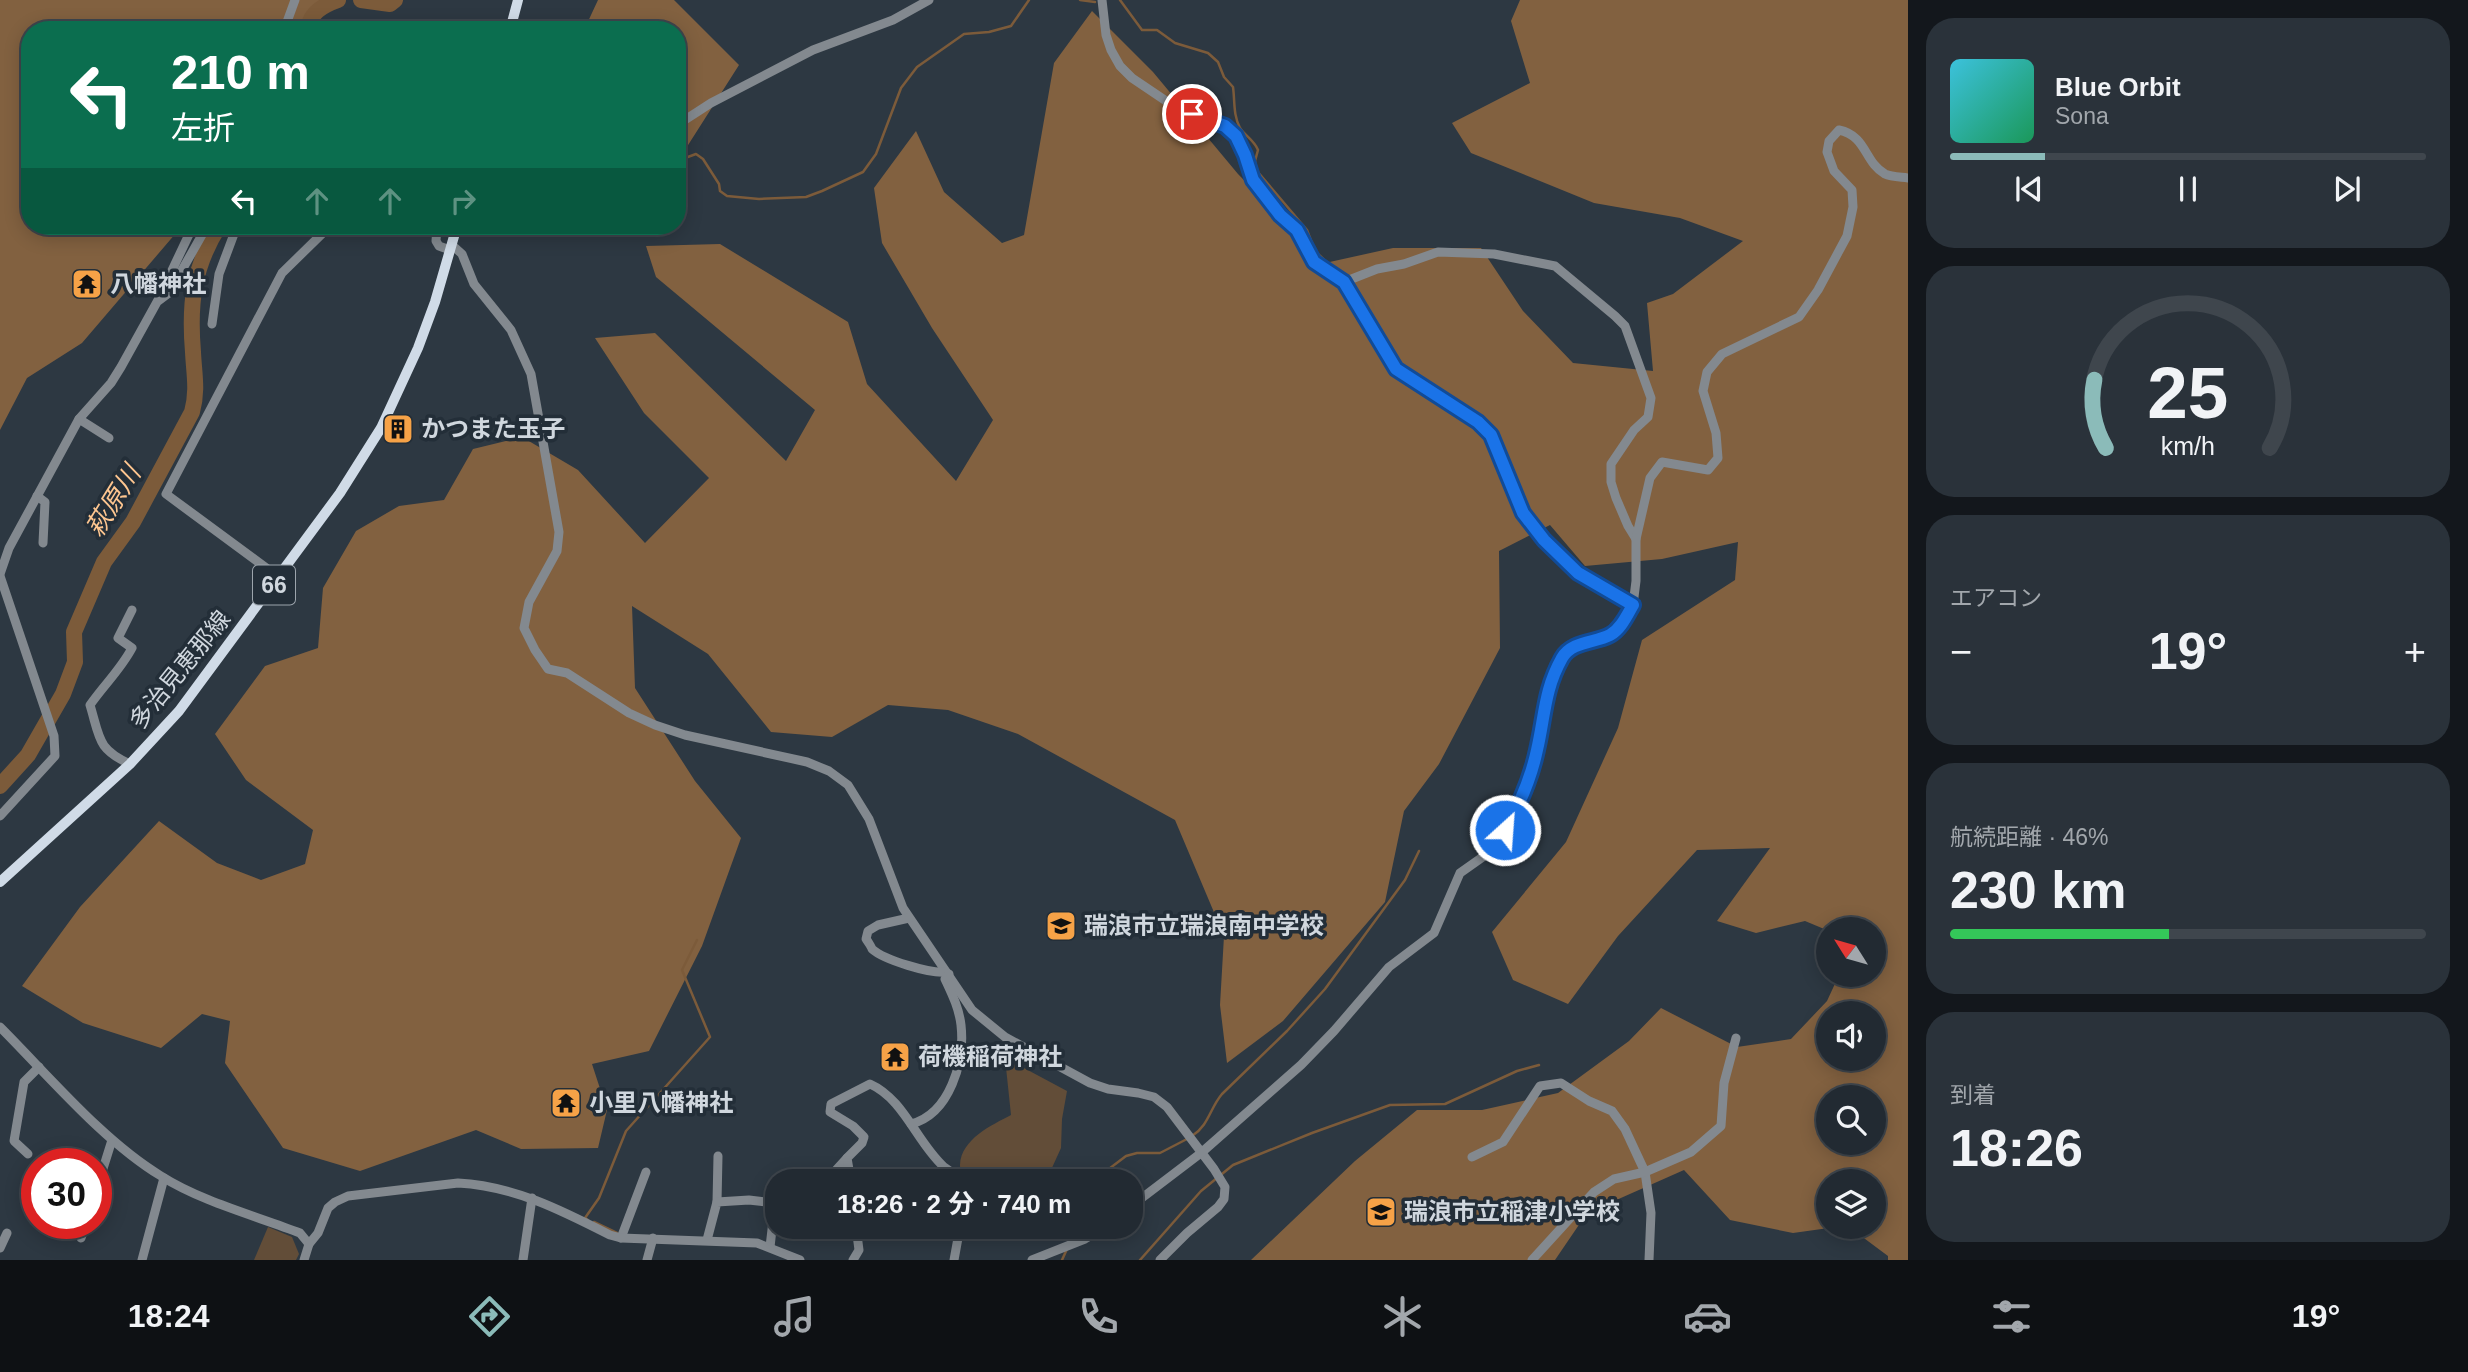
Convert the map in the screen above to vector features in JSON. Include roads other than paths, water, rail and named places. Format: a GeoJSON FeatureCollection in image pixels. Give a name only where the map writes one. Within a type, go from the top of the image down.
{"type":"FeatureCollection","features":[{"type":"Feature","properties":{"kind":"main road"},"geometry":{"type":"LineString","coordinates":[[512,21],[517,0]]}},
{"type":"Feature","properties":{"kind":"main road","name":"多治見恵那線"},"geometry":{"type":"LineString","coordinates":[[0,882],[130,764],[202,681],[340,493],[382,428],[418,348],[455,235]]}},
{"type":"Feature","properties":{"kind":"street"},"geometry":{"type":"LineString","coordinates":[[287,21],[295,0]]}},
{"type":"Feature","properties":{"kind":"street"},"geometry":{"type":"LineString","coordinates":[[686,119],[710,103],[813,50],[892,20],[929,0]]}},
{"type":"Feature","properties":{"kind":"street"},"geometry":{"type":"LineString","coordinates":[[1102,0],[1106,35],[1120,66],[1132,78],[1175,107],[1225,126],[1236,136],[1253,180],[1280,215],[1297,230],[1314,262],[1344,282],[1396,369],[1478,422],[1491,435],[1523,513],[1544,540],[1578,573],[1633,605]]}},
{"type":"Feature","properties":{"kind":"street"},"geometry":{"type":"LineString","coordinates":[[1143,1197],[1201,1153],[1301,1065],[1389,967],[1434,933],[1461,873],[1494,849],[1516,811],[1537,751],[1546,694],[1564,655],[1572,649],[1610,635],[1622,624],[1633,605],[1636,539],[1650,478],[1662,462],[1708,470],[1718,458],[1716,433],[1703,391],[1707,372],[1722,354],[1799,317],[1840,251],[1847,236],[1851,216],[1852,190],[1834,171],[1828,152],[1829,141],[1839,130],[1850,132],[1886,174],[1908,178]]}},
{"type":"Feature","properties":{"kind":"street"},"geometry":{"type":"LineString","coordinates":[[0,817],[55,755],[54,736],[0,575],[9,548],[79,419],[111,383],[157,302],[188,235]]}},
{"type":"Feature","properties":{"kind":"street"},"geometry":{"type":"LineString","coordinates":[[157,302],[169,293],[202,235]]}},
{"type":"Feature","properties":{"kind":"street"},"geometry":{"type":"LineString","coordinates":[[212,324],[219,274],[234,235]]}},
{"type":"Feature","properties":{"kind":"street"},"geometry":{"type":"LineString","coordinates":[[280,578],[166,494],[282,273],[321,235]]}},
{"type":"Feature","properties":{"kind":"street"},"geometry":{"type":"LineString","coordinates":[[436,235],[439,246],[458,248],[474,284],[511,330],[531,374],[559,543],[551,566],[529,602],[524,628],[548,669],[567,673],[629,713],[654,724],[685,735],[807,762],[829,771],[848,785],[863,808],[895,891],[909,918],[972,1010],[1005,1037],[1090,1083],[1154,1097],[1167,1107],[1214,1169],[1225,1187],[1224,1199],[1160,1260]]}},
{"type":"Feature","properties":{"kind":"street"},"geometry":{"type":"LineString","coordinates":[[1344,282],[1377,269],[1404,264],[1438,252],[1494,254],[1555,266],[1615,316],[1625,326],[1651,398],[1648,417],[1634,430],[1611,464],[1611,482],[1616,498],[1636,539]]}},
{"type":"Feature","properties":{"kind":"street"},"geometry":{"type":"LineString","coordinates":[[79,419],[109,438]]}},
{"type":"Feature","properties":{"kind":"street"},"geometry":{"type":"LineString","coordinates":[[37,496],[46,502],[43,543]]}},
{"type":"Feature","properties":{"kind":"street"},"geometry":{"type":"LineString","coordinates":[[130,764],[111,755],[102,746],[90,705],[121,667],[132,648],[118,638],[132,610]]}},
{"type":"Feature","properties":{"kind":"street"},"geometry":{"type":"LineString","coordinates":[[909,918],[878,925],[868,931],[866,939],[872,948],[899,962],[947,973]]}},
{"type":"Feature","properties":{"kind":"street"},"geometry":{"type":"LineString","coordinates":[[911,1124],[930,1116],[946,1095],[956,1073],[961,1026],[957,1004],[945,979],[947,973]]}},
{"type":"Feature","properties":{"kind":"street"},"geometry":{"type":"LineString","coordinates":[[0,1027],[113,1140],[164,1178],[185,1189],[300,1233],[309,1244]]}},
{"type":"Feature","properties":{"kind":"street"},"geometry":{"type":"LineString","coordinates":[[1532,1260],[1594,1192],[1614,1179],[1645,1172],[1691,1152],[1721,1126],[1724,1083],[1736,1038]]}},
{"type":"Feature","properties":{"kind":"street"},"geometry":{"type":"LineString","coordinates":[[22,1148],[14,1141],[24,1082],[39,1067]]}},
{"type":"Feature","properties":{"kind":"street"},"geometry":{"type":"LineString","coordinates":[[1472,1157],[1503,1142],[1540,1086],[1561,1083],[1589,1101],[1612,1111],[1625,1129],[1645,1172],[1651,1213],[1649,1260]]}},
{"type":"Feature","properties":{"kind":"street"},"geometry":{"type":"LineString","coordinates":[[837,1169],[862,1143],[864,1137],[853,1125],[830,1112],[831,1104],[870,1084],[880,1088],[947,1169]]}},
{"type":"Feature","properties":{"kind":"street"},"geometry":{"type":"LineString","coordinates":[[110,1148],[113,1140]]}},
{"type":"Feature","properties":{"kind":"street"},"geometry":{"type":"LineString","coordinates":[[707,1240],[717,1202],[718,1156]]}},
{"type":"Feature","properties":{"kind":"street"},"geometry":{"type":"LineString","coordinates":[[848,1158],[849,1169]]}},
{"type":"Feature","properties":{"kind":"street"},"geometry":{"type":"LineString","coordinates":[[621,1238],[646,1172]]}},
{"type":"Feature","properties":{"kind":"street"},"geometry":{"type":"LineString","coordinates":[[142,1260],[164,1178]]}},
{"type":"Feature","properties":{"kind":"street"},"geometry":{"type":"LineString","coordinates":[[304,1260],[309,1244],[318,1233],[328,1208],[335,1202],[348,1196],[458,1183],[474,1184],[548,1203],[621,1238],[757,1243],[770,1247],[779,1256],[800,1260]]}},
{"type":"Feature","properties":{"kind":"street"},"geometry":{"type":"LineString","coordinates":[[523,1260],[531,1198]]}},
{"type":"Feature","properties":{"kind":"street"},"geometry":{"type":"LineString","coordinates":[[717,1202],[767,1202],[774,1212],[770,1247]]}},
{"type":"Feature","properties":{"kind":"street"},"geometry":{"type":"LineString","coordinates":[[0,1248],[7,1233]]}},
{"type":"Feature","properties":{"kind":"street"},"geometry":{"type":"LineString","coordinates":[[647,1260],[653,1238]]}},
{"type":"Feature","properties":{"kind":"street"},"geometry":{"type":"LineString","coordinates":[[853,1260],[859,1250],[858,1239]]}},
{"type":"Feature","properties":{"kind":"street"},"geometry":{"type":"LineString","coordinates":[[954,1260],[958,1239]]}},
{"type":"Feature","properties":{"kind":"street"},"geometry":{"type":"LineString","coordinates":[[1032,1260],[1082,1239]]}},
{"type":"Feature","properties":{"kind":"waterway","name":"萩原川"},"geometry":{"type":"LineString","coordinates":[[310,21],[322,7],[338,0]]}},
{"type":"Feature","properties":{"kind":"waterway","name":"萩原川"},"geometry":{"type":"LineString","coordinates":[[361,0],[390,4],[395,0]]}},
{"type":"Feature","properties":{"kind":"waterway"},"geometry":{"type":"LineString","coordinates":[[686,158],[696,154],[703,159],[719,184],[720,191],[727,196],[759,199],[806,197],[822,191],[863,172],[876,154],[901,88],[917,67],[964,34],[989,32],[1011,26],[1029,0]]}},
{"type":"Feature","properties":{"kind":"waterway"},"geometry":{"type":"LineString","coordinates":[[1080,0],[1095,2]]}},
{"type":"Feature","properties":{"kind":"waterway"},"geometry":{"type":"LineString","coordinates":[[1120,0],[1142,30],[1157,30],[1175,43],[1208,53],[1218,62],[1224,77],[1233,87],[1235,113],[1240,128],[1258,150],[1255,161],[1257,171],[1307,230],[1315,251],[1336,271]]}},
{"type":"Feature","properties":{"kind":"waterway","name":"萩原川"},"geometry":{"type":"LineString","coordinates":[[0,786],[28,755],[63,694],[75,662],[74,632],[104,562],[133,522],[192,412],[195,389],[193,302],[198,271],[214,235]]}},
{"type":"Feature","properties":{"kind":"waterway"},"geometry":{"type":"LineString","coordinates":[[1192,1136],[1206,1122],[1222,1094],[1287,1031],[1325,989],[1405,880],[1419,851]]}},
{"type":"Feature","properties":{"kind":"waterway"},"geometry":{"type":"LineString","coordinates":[[588,1220],[585,1218],[599,1198],[626,1131],[710,1037],[682,970],[697,940]]}},
{"type":"Feature","properties":{"kind":"waterway"},"geometry":{"type":"LineString","coordinates":[[1140,1260],[1201,1191],[1233,1165],[1390,1105],[1445,1104],[1517,1071],[1539,1065]]}},
{"type":"Feature","properties":{"kind":"waterway"},"geometry":{"type":"LineString","coordinates":[[1109,1169],[1126,1156],[1160,1153],[1187,1139]]}},
{"type":"Feature","properties":{"kind":"waterway"},"geometry":{"type":"LineString","coordinates":[[594,1222],[617,1233]]}},
{"type":"Feature","properties":{"kind":"waterway"},"geometry":{"type":"LineString","coordinates":[[1070,1243],[1072,1239]]}},
{"type":"Feature","properties":{"kind":"waterway"},"geometry":{"type":"LineString","coordinates":[[1062,1260],[1067,1249]]}},
{"type":"Feature","properties":{"kind":"place","name":"八幡神社"},"geometry":{"type":"Point","coordinates":[87,284]}},
{"type":"Feature","properties":{"kind":"place","name":"かつまた玉子"},"geometry":{"type":"Point","coordinates":[398,429]}},
{"type":"Feature","properties":{"kind":"place","name":"瑞浪市立瑞浪南中学校"},"geometry":{"type":"Point","coordinates":[1061,926]}},
{"type":"Feature","properties":{"kind":"place","name":"荷機稲荷神社"},"geometry":{"type":"Point","coordinates":[895,1057]}},
{"type":"Feature","properties":{"kind":"place","name":"小里八幡神社"},"geometry":{"type":"Point","coordinates":[566,1103]}},
{"type":"Feature","properties":{"kind":"place","name":"瑞浪市立稲津小学校"},"geometry":{"type":"Point","coordinates":[1381,1212]}}]}
